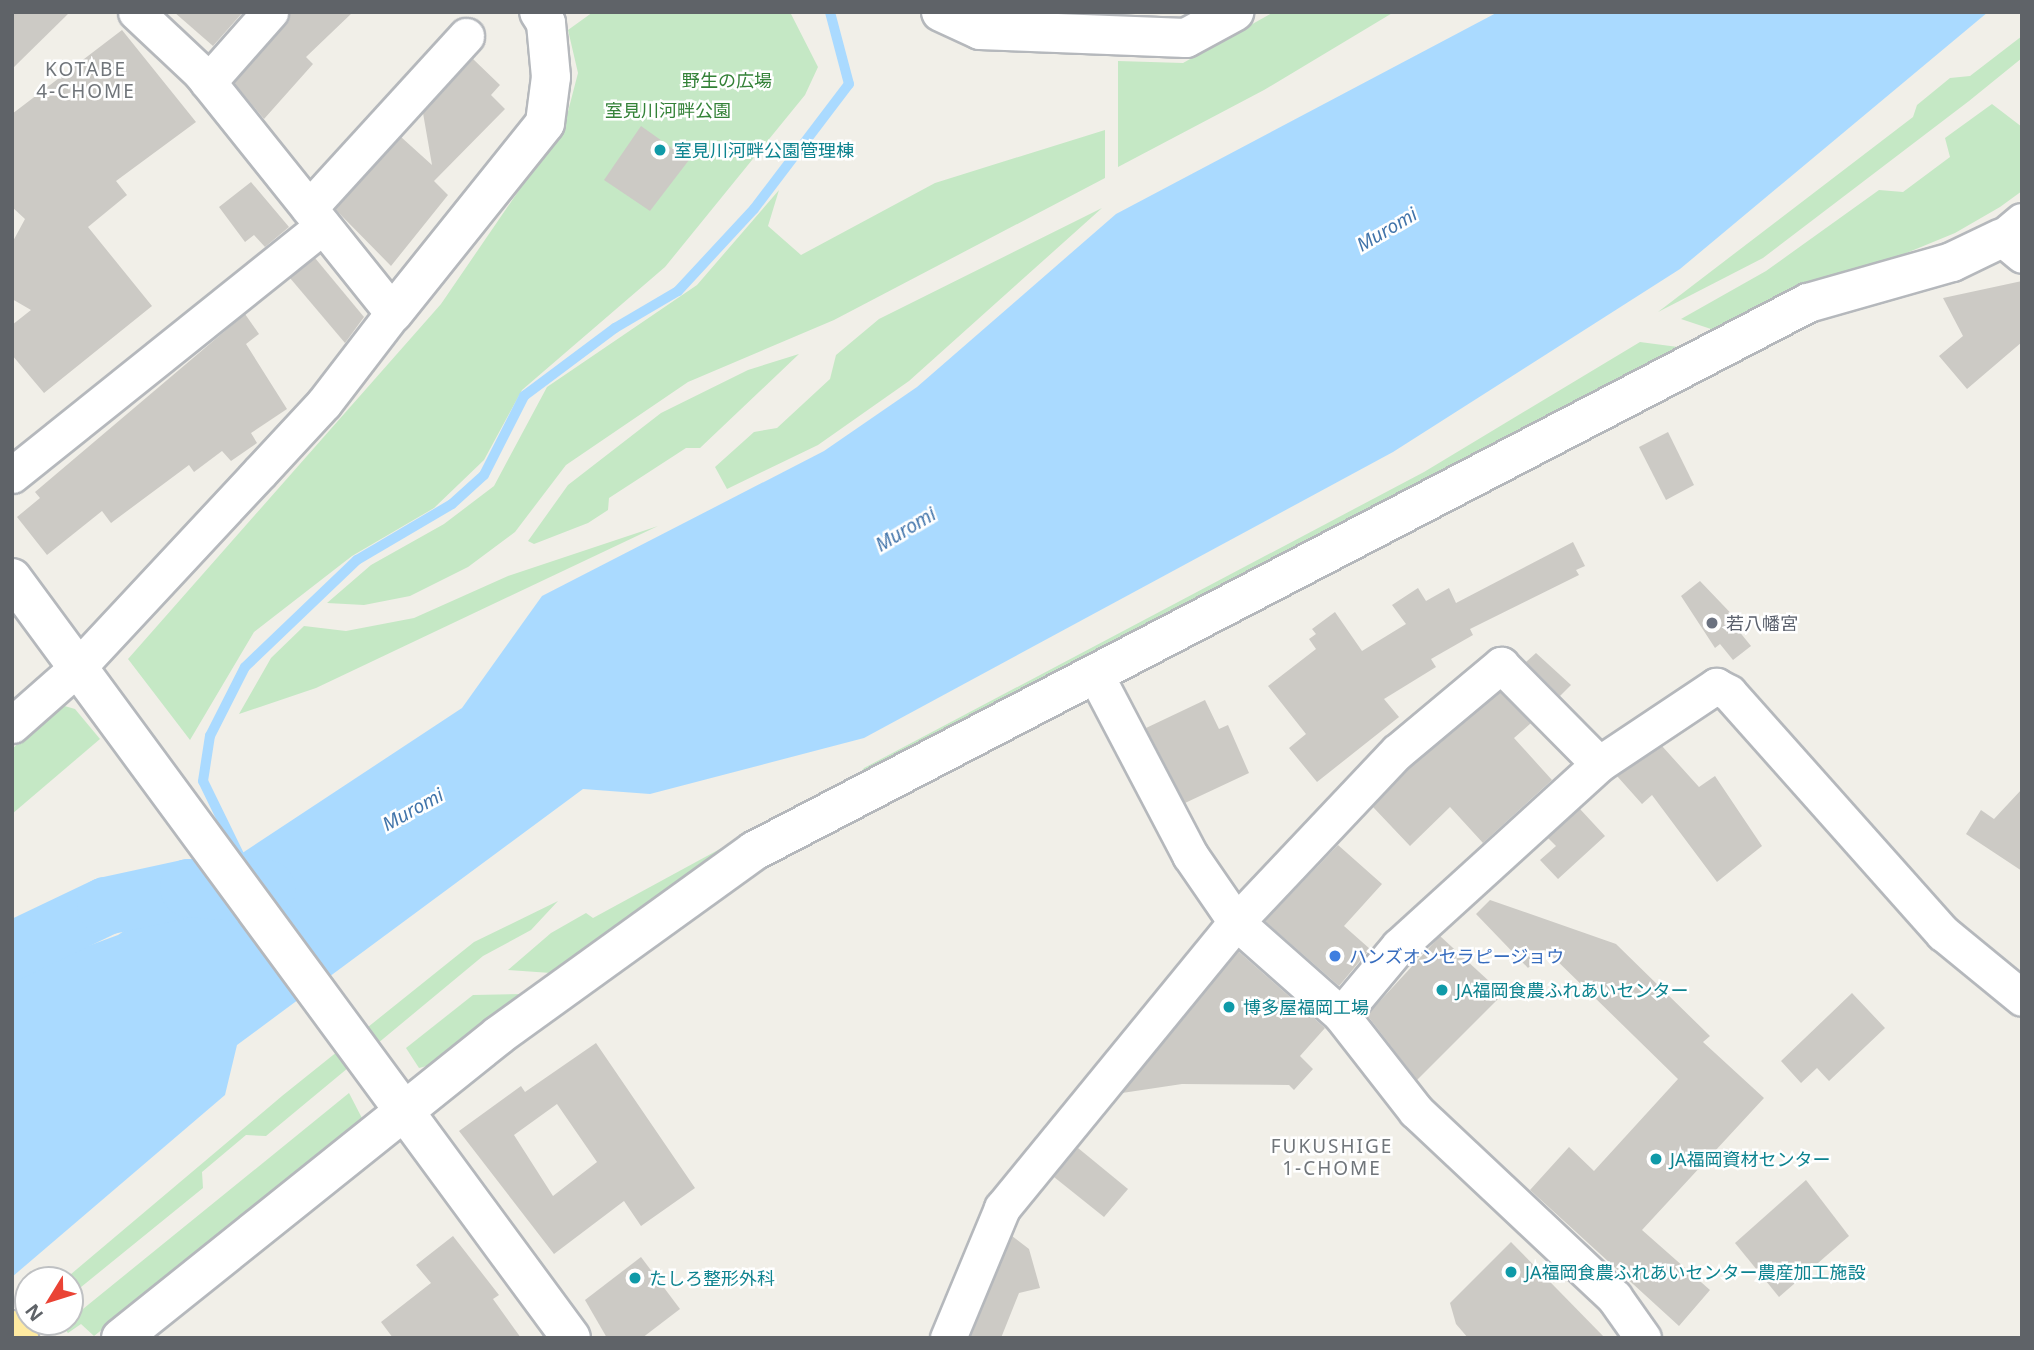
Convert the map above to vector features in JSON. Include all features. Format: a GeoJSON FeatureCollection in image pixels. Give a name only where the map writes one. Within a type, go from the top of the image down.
{"type":"FeatureCollection","features":[{"type":"Feature","properties":{"kind":"highway"},"geometry":{"type":"LineString","coordinates":[[12,1330],[19,1338]]}},
{"type":"Feature","properties":{"kind":"street"},"geometry":{"type":"LineString","coordinates":[[136,12],[208,82],[393,313]]}},
{"type":"Feature","properties":{"kind":"street"},"geometry":{"type":"LineString","coordinates":[[208,82],[270,12]]}},
{"type":"Feature","properties":{"kind":"street"},"geometry":{"type":"LineString","coordinates":[[12,725],[79,666],[324,402],[545,123],[551,77],[546,23],[539,12]]}},
{"type":"Feature","properties":{"kind":"street"},"geometry":{"type":"LineString","coordinates":[[941,12],[980,30],[1186,38],[1234,12]]}},
{"type":"Feature","properties":{"kind":"street"},"geometry":{"type":"LineString","coordinates":[[12,475],[316,217],[466,37]]}},
{"type":"Feature","properties":{"kind":"street"},"geometry":{"type":"LineString","coordinates":[[121,1338],[499,1035],[754,851],[1808,303],[1952,262],[2015,238]]}},
{"type":"Feature","properties":{"kind":"street"},"geometry":{"type":"LineString","coordinates":[[12,578],[79,666],[402,1113],[571,1338]]}},
{"type":"Feature","properties":{"kind":"street"},"geometry":{"type":"LineString","coordinates":[[948,1338],[1002,1208],[1236,922],[1397,752],[1501,665],[1599,764]]}},
{"type":"Feature","properties":{"kind":"street"},"geometry":{"type":"LineString","coordinates":[[1094,672],[1190,855],[1236,922],[1341,1015],[1416,1111],[1614,1297],[1643,1338]]}},
{"type":"Feature","properties":{"kind":"street"},"geometry":{"type":"LineString","coordinates":[[1341,1015],[1399,946],[1599,764],[1716,686],[1729,693],[1943,933],[2022,998]]}},
{"type":"Feature","properties":{"kind":"green space","name":"室見川河畔公園"},"geometry":{"type":"Polygon","coordinates":[[[593,12],[790,12],[818,67],[805,95],[665,267],[522,390],[484,460],[434,508],[352,556],[254,632],[190,740],[128,659],[441,304],[565,123],[578,73],[568,30],[593,12]]]}},
{"type":"Feature","properties":{"kind":"green space"},"geometry":{"type":"Polygon","coordinates":[[[1274,12],[1394,12],[1264,90],[1118,167],[1118,61],[1183,63],[1274,12]]]}},
{"type":"Feature","properties":{"kind":"green space"},"geometry":{"type":"Polygon","coordinates":[[[2022,36],[2022,58],[1763,258],[1658,312],[1913,117],[1917,105],[1950,78],[1970,76],[2022,36]]]}},
{"type":"Feature","properties":{"kind":"green space"},"geometry":{"type":"Polygon","coordinates":[[[1992,104],[2022,127],[2022,191],[2000,207],[1955,233],[1717,331],[1681,319],[1766,271],[1879,190],[1903,192],[1950,157],[1945,138],[1992,104]]]}},
{"type":"Feature","properties":{"kind":"green space"},"geometry":{"type":"Polygon","coordinates":[[[1105,130],[1105,178],[834,320],[688,382],[566,465],[515,532],[468,567],[410,596],[364,605],[327,603],[371,565],[444,524],[494,486],[547,387],[697,285],[779,190],[768,226],[801,255],[935,183],[1105,130]]]}},
{"type":"Feature","properties":{"kind":"green space"},"geometry":{"type":"Polygon","coordinates":[[[1102,208],[909,381],[818,445],[727,489],[715,467],[754,432],[777,428],[830,379],[836,355],[879,319],[1102,208]]]}},
{"type":"Feature","properties":{"kind":"green space"},"geometry":{"type":"Polygon","coordinates":[[[1640,342],[1693,349],[848,789],[864,768],[1424,472],[1640,342]]]}},
{"type":"Feature","properties":{"kind":"green space"},"geometry":{"type":"Polygon","coordinates":[[[799,354],[700,448],[686,448],[609,498],[608,510],[588,523],[534,544],[528,541],[568,485],[661,413],[748,370],[799,354]]]}},
{"type":"Feature","properties":{"kind":"green space"},"geometry":{"type":"Polygon","coordinates":[[[658,526],[316,688],[239,714],[271,658],[304,626],[346,631],[414,618],[508,576],[658,526]]]}},
{"type":"Feature","properties":{"kind":"green space"},"geometry":{"type":"Polygon","coordinates":[[[61,705],[75,709],[100,739],[12,814],[12,749],[61,705]]]}},
{"type":"Feature","properties":{"kind":"green space"},"geometry":{"type":"Polygon","coordinates":[[[766,824],[551,973],[508,970],[551,933],[586,913],[593,918],[766,824]]]}},
{"type":"Feature","properties":{"kind":"green space"},"geometry":{"type":"Polygon","coordinates":[[[558,901],[531,930],[483,956],[266,1136],[246,1135],[202,1172],[203,1188],[84,1285],[84,1266],[81,1266],[282,1096],[474,942],[558,901]]]}},
{"type":"Feature","properties":{"kind":"green space"},"geometry":{"type":"Polygon","coordinates":[[[526,994],[439,1063],[419,1068],[406,1048],[473,995],[526,994]]]}},
{"type":"Feature","properties":{"kind":"green space"},"geometry":{"type":"Polygon","coordinates":[[[349,1093],[364,1122],[94,1336],[84,1327],[84,1308],[349,1093]]]}},
{"type":"Feature","properties":{"kind":"water"},"geometry":{"type":"Polygon","coordinates":[[[1498,12],[1988,12],[1680,269],[1393,452],[864,738],[650,794],[583,789],[237,1045],[225,1095],[25,1266],[14,1266],[12,1277],[12,974],[118,935],[462,708],[542,596],[824,451],[917,387],[1116,214],[1498,12]]]}},
{"type":"Feature","properties":{"kind":"building"},"geometry":{"type":"Polygon","coordinates":[[[12,12],[70,12],[12,69],[12,12]]]}},
{"type":"Feature","properties":{"kind":"building"},"geometry":{"type":"Polygon","coordinates":[[[174,12],[243,12],[213,46],[174,12]]]}},
{"type":"Feature","properties":{"kind":"building"},"geometry":{"type":"Polygon","coordinates":[[[290,12],[353,12],[306,57],[313,64],[264,119],[234,83],[285,25],[290,12]]]}},
{"type":"Feature","properties":{"kind":"building"},"geometry":{"type":"Polygon","coordinates":[[[122,30],[196,122],[116,181],[127,195],[88,227],[152,306],[44,393],[12,355],[12,325],[31,310],[12,299],[12,243],[25,219],[12,207],[12,114],[122,30]]]}},
{"type":"Feature","properties":{"kind":"building"},"geometry":{"type":"Polygon","coordinates":[[[473,59],[500,85],[491,95],[505,109],[434,181],[448,195],[391,266],[335,209],[401,137],[432,165],[423,113],[473,59]]]}},
{"type":"Feature","properties":{"kind":"building"},"geometry":{"type":"Polygon","coordinates":[[[641,126],[689,160],[650,211],[604,180],[641,126]]]}},
{"type":"Feature","properties":{"kind":"building"},"geometry":{"type":"Polygon","coordinates":[[[251,182],[289,227],[265,247],[254,235],[245,242],[219,207],[251,182]]]}},
{"type":"Feature","properties":{"kind":"building"},"geometry":{"type":"Polygon","coordinates":[[[315,258],[364,317],[345,343],[290,278],[315,258]]]}},
{"type":"Feature","properties":{"kind":"building"},"geometry":{"type":"Polygon","coordinates":[[[2022,281],[2022,342],[1967,389],[1939,356],[1963,336],[1943,298],[2022,281]]]}},
{"type":"Feature","properties":{"kind":"building"},"geometry":{"type":"Polygon","coordinates":[[[245,314],[259,334],[246,344],[287,409],[251,433],[257,443],[231,461],[222,451],[194,472],[189,465],[111,523],[102,511],[47,555],[17,517],[40,498],[35,492],[245,314]]]}},
{"type":"Feature","properties":{"kind":"building"},"geometry":{"type":"Polygon","coordinates":[[[1668,432],[1694,485],[1666,500],[1639,447],[1668,432]]]}},
{"type":"Feature","properties":{"kind":"building"},"geometry":{"type":"Polygon","coordinates":[[[1573,542],[1585,566],[1576,570],[1579,575],[1470,629],[1473,635],[1431,659],[1436,667],[1384,699],[1399,717],[1317,782],[1289,748],[1306,734],[1268,686],[1316,649],[1309,639],[1316,634],[1312,629],[1335,612],[1362,651],[1406,624],[1392,605],[1418,588],[1426,601],[1449,588],[1456,603],[1573,542]]]}},
{"type":"Feature","properties":{"kind":"building"},"geometry":{"type":"Polygon","coordinates":[[[1700,581],[1743,626],[1738,630],[1751,646],[1733,660],[1720,644],[1715,648],[1681,596],[1700,581]]]}},
{"type":"Feature","properties":{"kind":"building"},"geometry":{"type":"Polygon","coordinates":[[[1536,653],[1571,685],[1560,696],[1526,662],[1536,653]]]}},
{"type":"Feature","properties":{"kind":"building"},"geometry":{"type":"Polygon","coordinates":[[[1500,692],[1531,723],[1514,738],[1552,780],[1483,843],[1450,807],[1410,846],[1373,807],[1411,767],[1500,692]]]}},
{"type":"Feature","properties":{"kind":"building"},"geometry":{"type":"Polygon","coordinates":[[[1205,700],[1219,729],[1228,725],[1249,773],[1185,803],[1146,728],[1205,700]]]}},
{"type":"Feature","properties":{"kind":"building"},"geometry":{"type":"Polygon","coordinates":[[[1662,746],[1699,787],[1715,776],[1762,846],[1717,882],[1652,795],[1642,804],[1617,776],[1662,746]]]}},
{"type":"Feature","properties":{"kind":"building"},"geometry":{"type":"Polygon","coordinates":[[[2022,789],[2022,871],[1966,834],[1981,810],[1994,819],[2022,789]]]}},
{"type":"Feature","properties":{"kind":"building"},"geometry":{"type":"Polygon","coordinates":[[[1580,809],[1605,836],[1558,879],[1540,860],[1556,846],[1548,838],[1580,809]]]}},
{"type":"Feature","properties":{"kind":"building"},"geometry":{"type":"Polygon","coordinates":[[[1338,845],[1382,884],[1344,926],[1370,949],[1339,986],[1265,921],[1338,845]]]}},
{"type":"Feature","properties":{"kind":"building"},"geometry":{"type":"Polygon","coordinates":[[[1490,900],[1616,944],[1710,1036],[1703,1042],[1764,1098],[1642,1230],[1710,1290],[1679,1326],[1530,1190],[1569,1147],[1594,1171],[1678,1079],[1546,950],[1528,968],[1476,914],[1490,900]]]}},
{"type":"Feature","properties":{"kind":"building","name":"JA福岡食農ふれあいセンター"},"geometry":{"type":"Polygon","coordinates":[[[1440,936],[1503,994],[1417,1080],[1367,1015],[1440,936]]]}},
{"type":"Feature","properties":{"kind":"building","name":"博多屋福岡工場"},"geometry":{"type":"Polygon","coordinates":[[[1238,951],[1325,1028],[1300,1056],[1313,1069],[1294,1090],[1289,1085],[1182,1084],[1122,1093],[1238,951]]]}},
{"type":"Feature","properties":{"kind":"building"},"geometry":{"type":"Polygon","coordinates":[[[1852,993],[1885,1028],[1829,1081],[1817,1068],[1801,1083],[1781,1061],[1852,993]]]}},
{"type":"Feature","properties":{"kind":"building"},"geometry":{"type":"Polygon","coordinates":[[[596,1043],[695,1188],[641,1226],[624,1201],[554,1254],[459,1131],[521,1086],[525,1092],[596,1043]],[[557,1104],[514,1135],[553,1196],[597,1162],[557,1104]]]}},
{"type":"Feature","properties":{"kind":"building"},"geometry":{"type":"Polygon","coordinates":[[[1078,1148],[1128,1189],[1104,1217],[1054,1177],[1078,1148]]]}},
{"type":"Feature","properties":{"kind":"building"},"geometry":{"type":"Polygon","coordinates":[[[1806,1180],[1849,1236],[1779,1297],[1735,1243],[1806,1180]]]}},
{"type":"Feature","properties":{"kind":"building"},"geometry":{"type":"Polygon","coordinates":[[[453,1236],[499,1295],[493,1299],[521,1338],[393,1338],[381,1322],[431,1283],[416,1265],[453,1236]]]}},
{"type":"Feature","properties":{"kind":"building"},"geometry":{"type":"Polygon","coordinates":[[[1012,1236],[1029,1249],[1040,1288],[1019,1293],[1001,1338],[970,1338],[1012,1236]]]}},
{"type":"Feature","properties":{"kind":"building","name":"JA福岡食農ふれあいセンター農産加工施設"},"geometry":{"type":"Polygon","coordinates":[[[1511,1242],[1605,1338],[1468,1338],[1456,1324],[1450,1303],[1511,1242]]]}},
{"type":"Feature","properties":{"kind":"building","name":"たしろ整形外科"},"geometry":{"type":"Polygon","coordinates":[[[641,1257],[680,1309],[642,1338],[607,1338],[585,1300],[641,1257]]]}},
{"type":"Feature","properties":{"kind":"waterway"},"geometry":{"type":"LineString","coordinates":[[244,865],[203,781],[210,736],[245,667],[357,560],[452,504],[484,475],[524,396],[615,328],[678,291],[754,209],[849,84],[830,12]]}},
{"type":"Feature","properties":{"kind":"waterway","name":"Muromi"},"geometry":{"type":"LineString","coordinates":[[12,951],[106,906],[189,888],[259,894],[267,889]]}},
{"type":"Feature","properties":{"kind":"place","name":"室見川河畔公園管理棟"},"geometry":{"type":"Point","coordinates":[660,150]}},
{"type":"Feature","properties":{"kind":"place","name":"若八幡宮"},"geometry":{"type":"Point","coordinates":[1712,623]}},
{"type":"Feature","properties":{"kind":"place","name":"ハンズオンセラピージョウ"},"geometry":{"type":"Point","coordinates":[1335,956]}},
{"type":"Feature","properties":{"kind":"place","name":"JA福岡食農ふれあいセンター"},"geometry":{"type":"Point","coordinates":[1442,990]}},
{"type":"Feature","properties":{"kind":"place","name":"博多屋福岡工場"},"geometry":{"type":"Point","coordinates":[1229,1007]}},
{"type":"Feature","properties":{"kind":"place","name":"JA福岡資材センター"},"geometry":{"type":"Point","coordinates":[1656,1159]}},
{"type":"Feature","properties":{"kind":"place","name":"JA福岡食農ふれあいセンター農産加工施設"},"geometry":{"type":"Point","coordinates":[1511,1272]}},
{"type":"Feature","properties":{"kind":"place","name":"たしろ整形外科"},"geometry":{"type":"Point","coordinates":[635,1278]}},
{"type":"Feature","properties":{"kind":"district","name":"KOTABE 4-CHOME"},"geometry":{"type":"Point","coordinates":[86,81]}},
{"type":"Feature","properties":{"kind":"district","name":"FUKUSHIGE 1-CHOME"},"geometry":{"type":"Point","coordinates":[1332,1158]}},
{"type":"Feature","properties":{"kind":"park label","name":"野生の広場"},"geometry":{"type":"Point","coordinates":[727,80]}}]}
